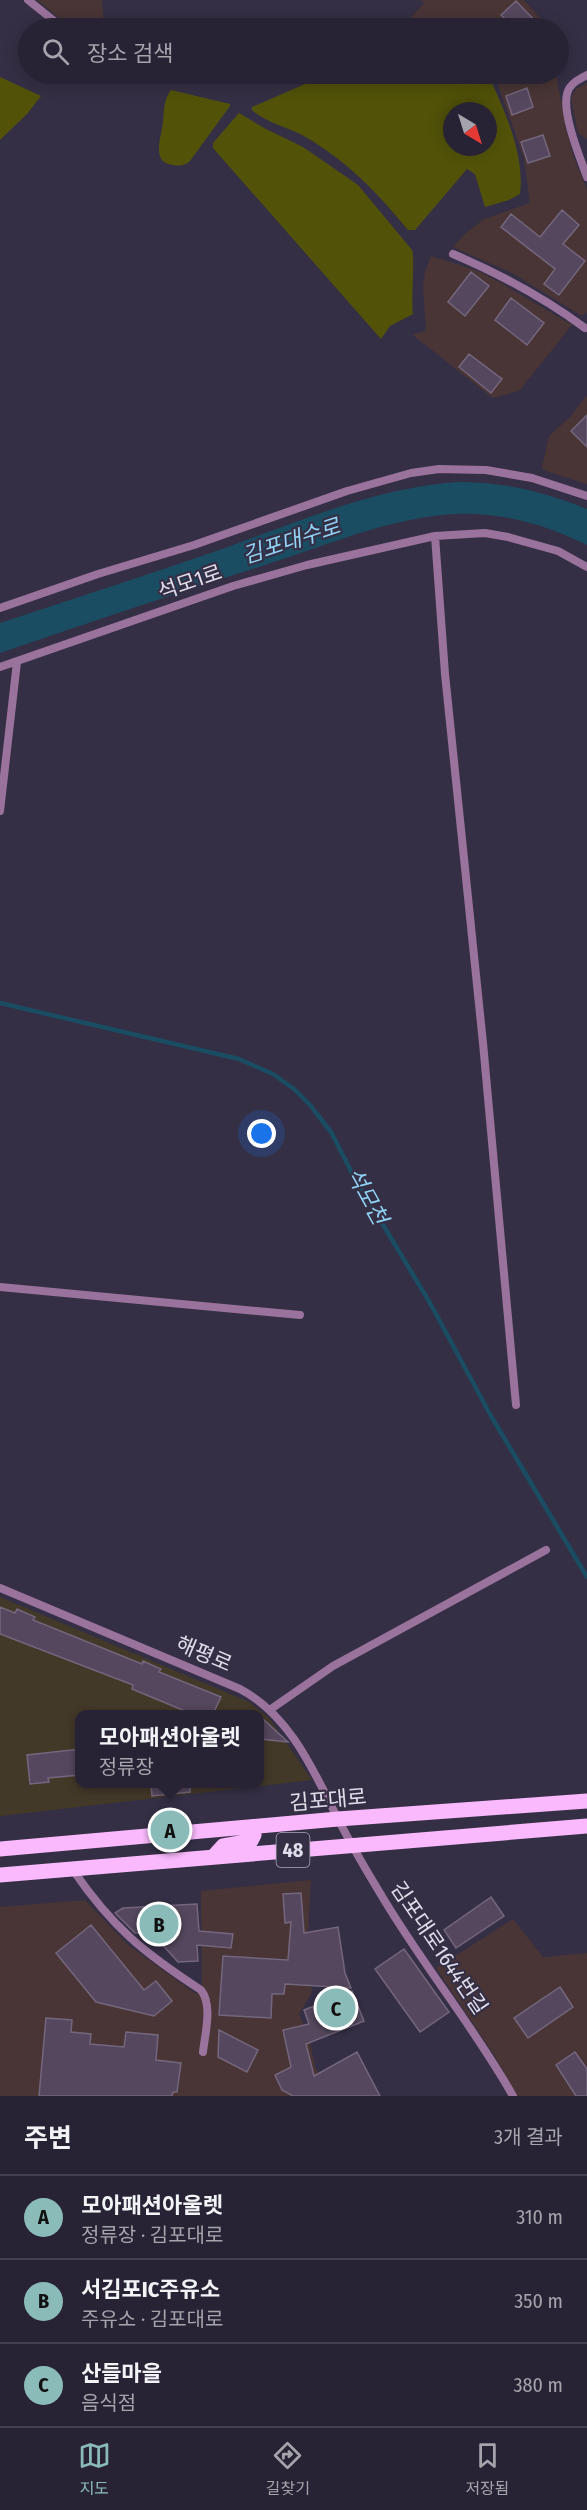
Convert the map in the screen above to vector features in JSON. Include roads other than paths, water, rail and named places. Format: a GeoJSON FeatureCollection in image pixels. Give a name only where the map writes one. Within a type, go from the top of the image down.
{"type":"FeatureCollection","features":[{"type":"Feature","properties":{"kind":"main road","name":"김포대로"},"geometry":{"type":"LineString","coordinates":[[0,1849],[338,1819],[587,1802]]}},
{"type":"Feature","properties":{"kind":"main road","name":"48"},"geometry":{"type":"LineString","coordinates":[[0,1875],[587,1826]]}},
{"type":"Feature","properties":{"kind":"main road"},"geometry":{"type":"LineString","coordinates":[[213,1857],[223,1846],[251,1841],[254,1827]]}},
{"type":"Feature","properties":{"kind":"lane"},"geometry":{"type":"LineString","coordinates":[[28,0],[50,18]]}},
{"type":"Feature","properties":{"kind":"lane"},"geometry":{"type":"LineString","coordinates":[[587,75],[577,80],[567,93],[569,119],[587,177]]}},
{"type":"Feature","properties":{"kind":"lane"},"geometry":{"type":"LineString","coordinates":[[576,144],[587,146]]}},
{"type":"Feature","properties":{"kind":"lane"},"geometry":{"type":"LineString","coordinates":[[453,254],[509,279],[586,327]]}},
{"type":"Feature","properties":{"kind":"lane"},"geometry":{"type":"LineString","coordinates":[[0,608],[98,574],[194,545],[347,491],[411,473],[440,469],[486,470],[532,478],[587,496]]}},
{"type":"Feature","properties":{"kind":"lane","name":"석모1로"},"geometry":{"type":"LineString","coordinates":[[0,667],[233,586],[307,565],[435,536],[485,533],[508,537],[558,551],[587,567]]}},
{"type":"Feature","properties":{"kind":"lane"},"geometry":{"type":"LineString","coordinates":[[435,536],[445,674],[483,1043],[516,1405]]}},
{"type":"Feature","properties":{"kind":"lane"},"geometry":{"type":"LineString","coordinates":[[0,811],[17,662]]}},
{"type":"Feature","properties":{"kind":"lane"},"geometry":{"type":"LineString","coordinates":[[0,1287],[300,1315]]}},
{"type":"Feature","properties":{"kind":"lane"},"geometry":{"type":"LineString","coordinates":[[271,1709],[333,1666],[546,1550]]}},
{"type":"Feature","properties":{"kind":"lane","name":"해평로"},"geometry":{"type":"LineString","coordinates":[[0,1588],[240,1689],[271,1709],[317,1775],[338,1819]]}},
{"type":"Feature","properties":{"kind":"lane","name":"김포대로1644번길"},"geometry":{"type":"LineString","coordinates":[[338,1819],[379,1893],[513,2096]]}},
{"type":"Feature","properties":{"kind":"lane"},"geometry":{"type":"LineString","coordinates":[[73,1870],[96,1903],[126,1935],[206,1996],[203,2052]]}},
{"type":"Feature","properties":{"kind":"water","name":"김포대수로"},"geometry":{"type":"Polygon","coordinates":[[[456,482],[523,489],[587,509],[587,545],[540,526],[490,515],[456,514],[411,520],[345,538],[0,653],[0,623],[197,558],[338,507],[395,491],[456,482]]]}},
{"type":"Feature","properties":{"kind":"waterway","name":"석모천"},"geometry":{"type":"LineString","coordinates":[[0,1003],[239,1059],[273,1074],[294,1089],[331,1132],[352,1173],[430,1303],[491,1416],[587,1577]]}},
{"type":"Feature","properties":{"kind":"place","name":"모아패션아울렛"},"geometry":{"type":"Point","coordinates":[170,1830]}},
{"type":"Feature","properties":{"kind":"place","name":"서김포IC주유소"},"geometry":{"type":"Point","coordinates":[159,1924]}},
{"type":"Feature","properties":{"kind":"place","name":"산들마을"},"geometry":{"type":"Point","coordinates":[336,2008]}}]}
